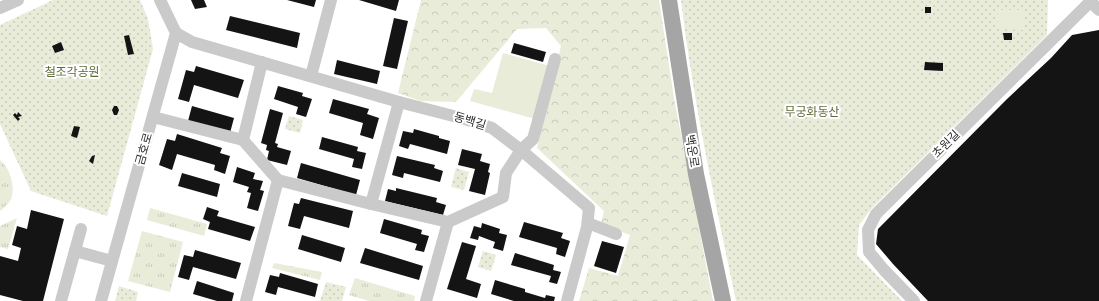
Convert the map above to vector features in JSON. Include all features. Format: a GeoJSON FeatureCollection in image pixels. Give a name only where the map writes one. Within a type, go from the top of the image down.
{"type":"FeatureCollection","features":[{"type":"Feature","properties":{"kind":"main road","name":"백운로"},"geometry":{"type":"LineString","coordinates":[[669,0],[696,174],[723,301]]}},
{"type":"Feature","properties":{"kind":"street"},"geometry":{"type":"LineString","coordinates":[[0,8],[18,0]]}},
{"type":"Feature","properties":{"kind":"street"},"geometry":{"type":"LineString","coordinates":[[160,0],[176,33]]}},
{"type":"Feature","properties":{"kind":"street"},"geometry":{"type":"LineString","coordinates":[[311,76],[331,0]]}},
{"type":"Feature","properties":{"kind":"street","name":"초원길"},"geometry":{"type":"LineString","coordinates":[[914,301],[869,252],[868,230],[876,214],[1093,3]]}},
{"type":"Feature","properties":{"kind":"street","name":"동백길"},"geometry":{"type":"LineString","coordinates":[[176,33],[192,42],[399,102],[465,119],[492,128],[521,150],[589,208],[588,223],[567,301]]}},
{"type":"Feature","properties":{"kind":"street","name":"금호로"},"geometry":{"type":"LineString","coordinates":[[101,301],[176,33]]}},
{"type":"Feature","properties":{"kind":"street"},"geometry":{"type":"LineString","coordinates":[[153,117],[243,140],[278,180],[448,222],[502,197],[506,172],[521,150],[533,140],[555,59]]}},
{"type":"Feature","properties":{"kind":"street"},"geometry":{"type":"LineString","coordinates":[[243,140],[262,62]]}},
{"type":"Feature","properties":{"kind":"street"},"geometry":{"type":"LineString","coordinates":[[371,204],[399,102]]}},
{"type":"Feature","properties":{"kind":"street"},"geometry":{"type":"LineString","coordinates":[[246,301],[278,180]]}},
{"type":"Feature","properties":{"kind":"street"},"geometry":{"type":"LineString","coordinates":[[426,301],[448,222]]}},
{"type":"Feature","properties":{"kind":"street"},"geometry":{"type":"LineString","coordinates":[[588,223],[616,234]]}},
{"type":"Feature","properties":{"kind":"street"},"geometry":{"type":"LineString","coordinates":[[61,301],[81,229]]}},
{"type":"Feature","properties":{"kind":"street"},"geometry":{"type":"LineString","coordinates":[[75,251],[112,261]]}},
{"type":"Feature","properties":{"kind":"green space","name":"철조각공원"},"geometry":{"type":"Polygon","coordinates":[[[53,0],[140,0],[148,19],[153,49],[107,216],[31,191],[0,124],[0,25],[53,0]]]}},
{"type":"Feature","properties":{"kind":"green space"},"geometry":{"type":"Polygon","coordinates":[[[421,0],[659,0],[674,98],[713,301],[579,301],[589,268],[618,276],[630,235],[601,224],[604,211],[537,148],[561,46],[546,28],[517,29],[456,102],[421,101],[398,93],[421,0]]]}},
{"type":"Feature","properties":{"kind":"green space","name":"무궁화동산"},"geometry":{"type":"Polygon","coordinates":[[[681,0],[1048,0],[1047,35],[872,208],[859,225],[857,255],[902,301],[736,301],[698,113],[681,0]]]}},
{"type":"Feature","properties":{"kind":"green space"},"geometry":{"type":"Polygon","coordinates":[[[998,10],[1024,10],[1024,30],[997,29],[998,10]]]}},
{"type":"Feature","properties":{"kind":"green space"},"geometry":{"type":"Polygon","coordinates":[[[503,53],[550,66],[535,119],[470,101],[474,89],[492,93],[503,53]]]}},
{"type":"Feature","properties":{"kind":"green space"},"geometry":{"type":"Polygon","coordinates":[[[289,116],[303,120],[300,133],[285,129],[289,116]]]}},
{"type":"Feature","properties":{"kind":"green space"},"geometry":{"type":"Polygon","coordinates":[[[0,160],[9,171],[13,191],[10,200],[0,211],[0,160]]]}},
{"type":"Feature","properties":{"kind":"green space"},"geometry":{"type":"Polygon","coordinates":[[[456,168],[469,172],[464,190],[451,187],[456,168]]]}},
{"type":"Feature","properties":{"kind":"green space"},"geometry":{"type":"Polygon","coordinates":[[[150,208],[207,224],[204,236],[147,220],[150,208]]]}},
{"type":"Feature","properties":{"kind":"green space"},"geometry":{"type":"Polygon","coordinates":[[[17,218],[8,249],[0,247],[0,226],[17,218]]]}},
{"type":"Feature","properties":{"kind":"green space"},"geometry":{"type":"Polygon","coordinates":[[[142,231],[183,242],[170,292],[128,281],[142,231]]]}},
{"type":"Feature","properties":{"kind":"green space"},"geometry":{"type":"Polygon","coordinates":[[[483,251],[496,255],[491,271],[478,267],[483,251]]]}},
{"type":"Feature","properties":{"kind":"green space"},"geometry":{"type":"Polygon","coordinates":[[[274,263],[322,272],[320,280],[272,268],[274,263]]]}},
{"type":"Feature","properties":{"kind":"green space"},"geometry":{"type":"Polygon","coordinates":[[[355,278],[415,296],[414,301],[369,301],[349,295],[355,278]]]}},
{"type":"Feature","properties":{"kind":"green space"},"geometry":{"type":"Polygon","coordinates":[[[326,282],[346,287],[342,301],[320,301],[326,282]]]}},
{"type":"Feature","properties":{"kind":"green space"},"geometry":{"type":"Polygon","coordinates":[[[119,286],[138,292],[136,301],[115,301],[119,286]]]}},
{"type":"Feature","properties":{"kind":"building"},"geometry":{"type":"Polygon","coordinates":[[[191,0],[204,0],[207,7],[195,9],[191,0]]]}},
{"type":"Feature","properties":{"kind":"building"},"geometry":{"type":"Polygon","coordinates":[[[287,0],[316,0],[314,7],[287,0]]]}},
{"type":"Feature","properties":{"kind":"building"},"geometry":{"type":"Polygon","coordinates":[[[359,0],[399,0],[396,11],[359,0]]]}},
{"type":"Feature","properties":{"kind":"building"},"geometry":{"type":"Polygon","coordinates":[[[925,7],[931,7],[931,13],[925,13],[925,7]]]}},
{"type":"Feature","properties":{"kind":"building"},"geometry":{"type":"Polygon","coordinates":[[[230,16],[300,33],[297,48],[226,30],[230,16]]]}},
{"type":"Feature","properties":{"kind":"building"},"geometry":{"type":"Polygon","coordinates":[[[394,18],[408,21],[397,69],[383,66],[394,18]]]}},
{"type":"Feature","properties":{"kind":"building"},"geometry":{"type":"Polygon","coordinates":[[[1099,30],[1099,301],[928,301],[876,244],[878,229],[1007,99],[1051,58],[1072,35],[1099,30]]]}},
{"type":"Feature","properties":{"kind":"building"},"geometry":{"type":"Polygon","coordinates":[[[1003,33],[1012,33],[1012,40],[1004,40],[1003,33]]]}},
{"type":"Feature","properties":{"kind":"building"},"geometry":{"type":"Polygon","coordinates":[[[129,35],[134,54],[128,55],[124,36],[129,35]]]}},
{"type":"Feature","properties":{"kind":"building"},"geometry":{"type":"Polygon","coordinates":[[[61,42],[64,50],[55,53],[52,46],[61,42]]]}},
{"type":"Feature","properties":{"kind":"building"},"geometry":{"type":"Polygon","coordinates":[[[514,43],[546,52],[543,62],[511,53],[514,43]]]}},
{"type":"Feature","properties":{"kind":"building"},"geometry":{"type":"Polygon","coordinates":[[[337,60],[380,71],[377,84],[334,74],[337,60]]]}},
{"type":"Feature","properties":{"kind":"building"},"geometry":{"type":"Polygon","coordinates":[[[925,62],[943,63],[943,71],[924,70],[925,62]]]}},
{"type":"Feature","properties":{"kind":"building"},"geometry":{"type":"Polygon","coordinates":[[[196,66],[244,80],[238,98],[194,85],[189,102],[178,99],[186,70],[194,72],[196,66]]]}},
{"type":"Feature","properties":{"kind":"building"},"geometry":{"type":"Polygon","coordinates":[[[278,86],[303,93],[302,96],[312,99],[306,117],[296,114],[298,107],[274,99],[278,86]]]}},
{"type":"Feature","properties":{"kind":"building"},"geometry":{"type":"Polygon","coordinates":[[[333,99],[369,109],[367,114],[379,118],[373,139],[360,135],[363,123],[329,113],[333,99]]]}},
{"type":"Feature","properties":{"kind":"building"},"geometry":{"type":"Polygon","coordinates":[[[114,106],[117,106],[119,110],[117,115],[114,115],[112,110],[114,106]]]}},
{"type":"Feature","properties":{"kind":"building"},"geometry":{"type":"Polygon","coordinates":[[[192,106],[234,118],[230,133],[188,121],[192,106]]]}},
{"type":"Feature","properties":{"kind":"building"},"geometry":{"type":"Polygon","coordinates":[[[270,109],[283,113],[275,143],[278,144],[277,147],[291,151],[287,165],[267,160],[269,151],[266,150],[267,145],[261,143],[270,109]]]}},
{"type":"Feature","properties":{"kind":"building"},"geometry":{"type":"Polygon","coordinates":[[[18,112],[22,116],[18,117],[20,119],[18,121],[13,115],[15,113],[17,115],[18,112]]]}},
{"type":"Feature","properties":{"kind":"building"},"geometry":{"type":"Polygon","coordinates":[[[74,126],[80,127],[77,138],[71,136],[74,126]]]}},
{"type":"Feature","properties":{"kind":"building"},"geometry":{"type":"Polygon","coordinates":[[[414,129],[439,136],[439,138],[450,141],[447,154],[410,144],[408,149],[399,146],[403,131],[413,133],[414,129]]]}},
{"type":"Feature","properties":{"kind":"building"},"geometry":{"type":"Polygon","coordinates":[[[177,134],[222,148],[220,153],[230,156],[225,174],[214,170],[215,165],[177,154],[172,170],[159,165],[167,139],[175,141],[177,134]]]}},
{"type":"Feature","properties":{"kind":"building"},"geometry":{"type":"Polygon","coordinates":[[[322,137],[358,147],[357,151],[366,153],[362,169],[352,167],[354,159],[319,149],[322,137]]]}},
{"type":"Feature","properties":{"kind":"building"},"geometry":{"type":"Polygon","coordinates":[[[462,149],[482,154],[480,161],[490,164],[488,172],[490,173],[485,195],[469,191],[475,169],[458,165],[462,149]]]}},
{"type":"Feature","properties":{"kind":"building"},"geometry":{"type":"Polygon","coordinates":[[[95,155],[93,164],[89,161],[92,156],[95,155]]]}},
{"type":"Feature","properties":{"kind":"building"},"geometry":{"type":"Polygon","coordinates":[[[397,156],[435,165],[434,168],[443,171],[440,182],[404,173],[403,178],[392,175],[397,156]]]}},
{"type":"Feature","properties":{"kind":"building"},"geometry":{"type":"Polygon","coordinates":[[[301,163],[360,180],[356,195],[297,178],[301,163]]]}},
{"type":"Feature","properties":{"kind":"building"},"geometry":{"type":"Polygon","coordinates":[[[237,167],[255,173],[253,179],[263,181],[260,190],[264,191],[258,211],[247,208],[251,193],[247,192],[249,187],[233,182],[237,167]]]}},
{"type":"Feature","properties":{"kind":"building"},"geometry":{"type":"Polygon","coordinates":[[[182,173],[220,184],[217,197],[178,186],[182,173]]]}},
{"type":"Feature","properties":{"kind":"building"},"geometry":{"type":"Polygon","coordinates":[[[396,188],[437,198],[436,202],[446,205],[443,215],[385,201],[388,189],[396,191],[396,188]]]}},
{"type":"Feature","properties":{"kind":"building"},"geometry":{"type":"Polygon","coordinates":[[[301,198],[353,211],[349,228],[304,216],[300,229],[288,226],[294,203],[299,204],[301,198]]]}},
{"type":"Feature","properties":{"kind":"building"},"geometry":{"type":"Polygon","coordinates":[[[207,207],[219,211],[217,216],[255,227],[250,241],[208,229],[210,222],[203,219],[207,207]]]}},
{"type":"Feature","properties":{"kind":"building"},"geometry":{"type":"Polygon","coordinates":[[[31,210],[64,219],[43,301],[23,301],[0,295],[0,256],[18,261],[21,248],[12,245],[17,226],[27,229],[31,210]]]}},
{"type":"Feature","properties":{"kind":"building"},"geometry":{"type":"Polygon","coordinates":[[[384,219],[422,230],[421,234],[429,236],[424,252],[415,250],[417,244],[380,233],[384,219]]]}},
{"type":"Feature","properties":{"kind":"building"},"geometry":{"type":"Polygon","coordinates":[[[524,222],[563,233],[561,238],[570,241],[565,257],[556,254],[557,248],[519,237],[524,222]]]}},
{"type":"Feature","properties":{"kind":"building"},"geometry":{"type":"Polygon","coordinates":[[[482,223],[500,229],[499,233],[507,235],[503,251],[493,248],[495,242],[479,236],[478,240],[470,238],[474,226],[481,228],[482,223]]]}},
{"type":"Feature","properties":{"kind":"building"},"geometry":{"type":"Polygon","coordinates":[[[302,235],[345,248],[341,262],[298,249],[302,235]]]}},
{"type":"Feature","properties":{"kind":"building"},"geometry":{"type":"Polygon","coordinates":[[[602,241],[624,247],[616,273],[594,266],[602,241]]]}},
{"type":"Feature","properties":{"kind":"building"},"geometry":{"type":"Polygon","coordinates":[[[462,242],[476,246],[466,279],[481,284],[477,298],[447,289],[462,242]]]}},
{"type":"Feature","properties":{"kind":"building"},"geometry":{"type":"Polygon","coordinates":[[[365,248],[423,266],[419,280],[360,263],[365,248]]]}},
{"type":"Feature","properties":{"kind":"building"},"geometry":{"type":"Polygon","coordinates":[[[195,250],[241,263],[236,279],[193,267],[189,280],[178,277],[184,255],[193,257],[195,250]]]}},
{"type":"Feature","properties":{"kind":"building"},"geometry":{"type":"Polygon","coordinates":[[[515,253],[554,265],[553,270],[561,272],[557,284],[549,282],[551,276],[511,265],[515,253]]]}},
{"type":"Feature","properties":{"kind":"building"},"geometry":{"type":"Polygon","coordinates":[[[280,273],[318,284],[315,297],[278,287],[276,295],[265,292],[270,275],[279,277],[280,273]]]}},
{"type":"Feature","properties":{"kind":"building"},"geometry":{"type":"Polygon","coordinates":[[[495,280],[525,289],[525,292],[545,298],[546,295],[555,297],[554,301],[514,301],[491,294],[495,280]]]}},
{"type":"Feature","properties":{"kind":"building"},"geometry":{"type":"Polygon","coordinates":[[[197,281],[234,293],[232,301],[217,301],[193,294],[197,281]]]}}]}
